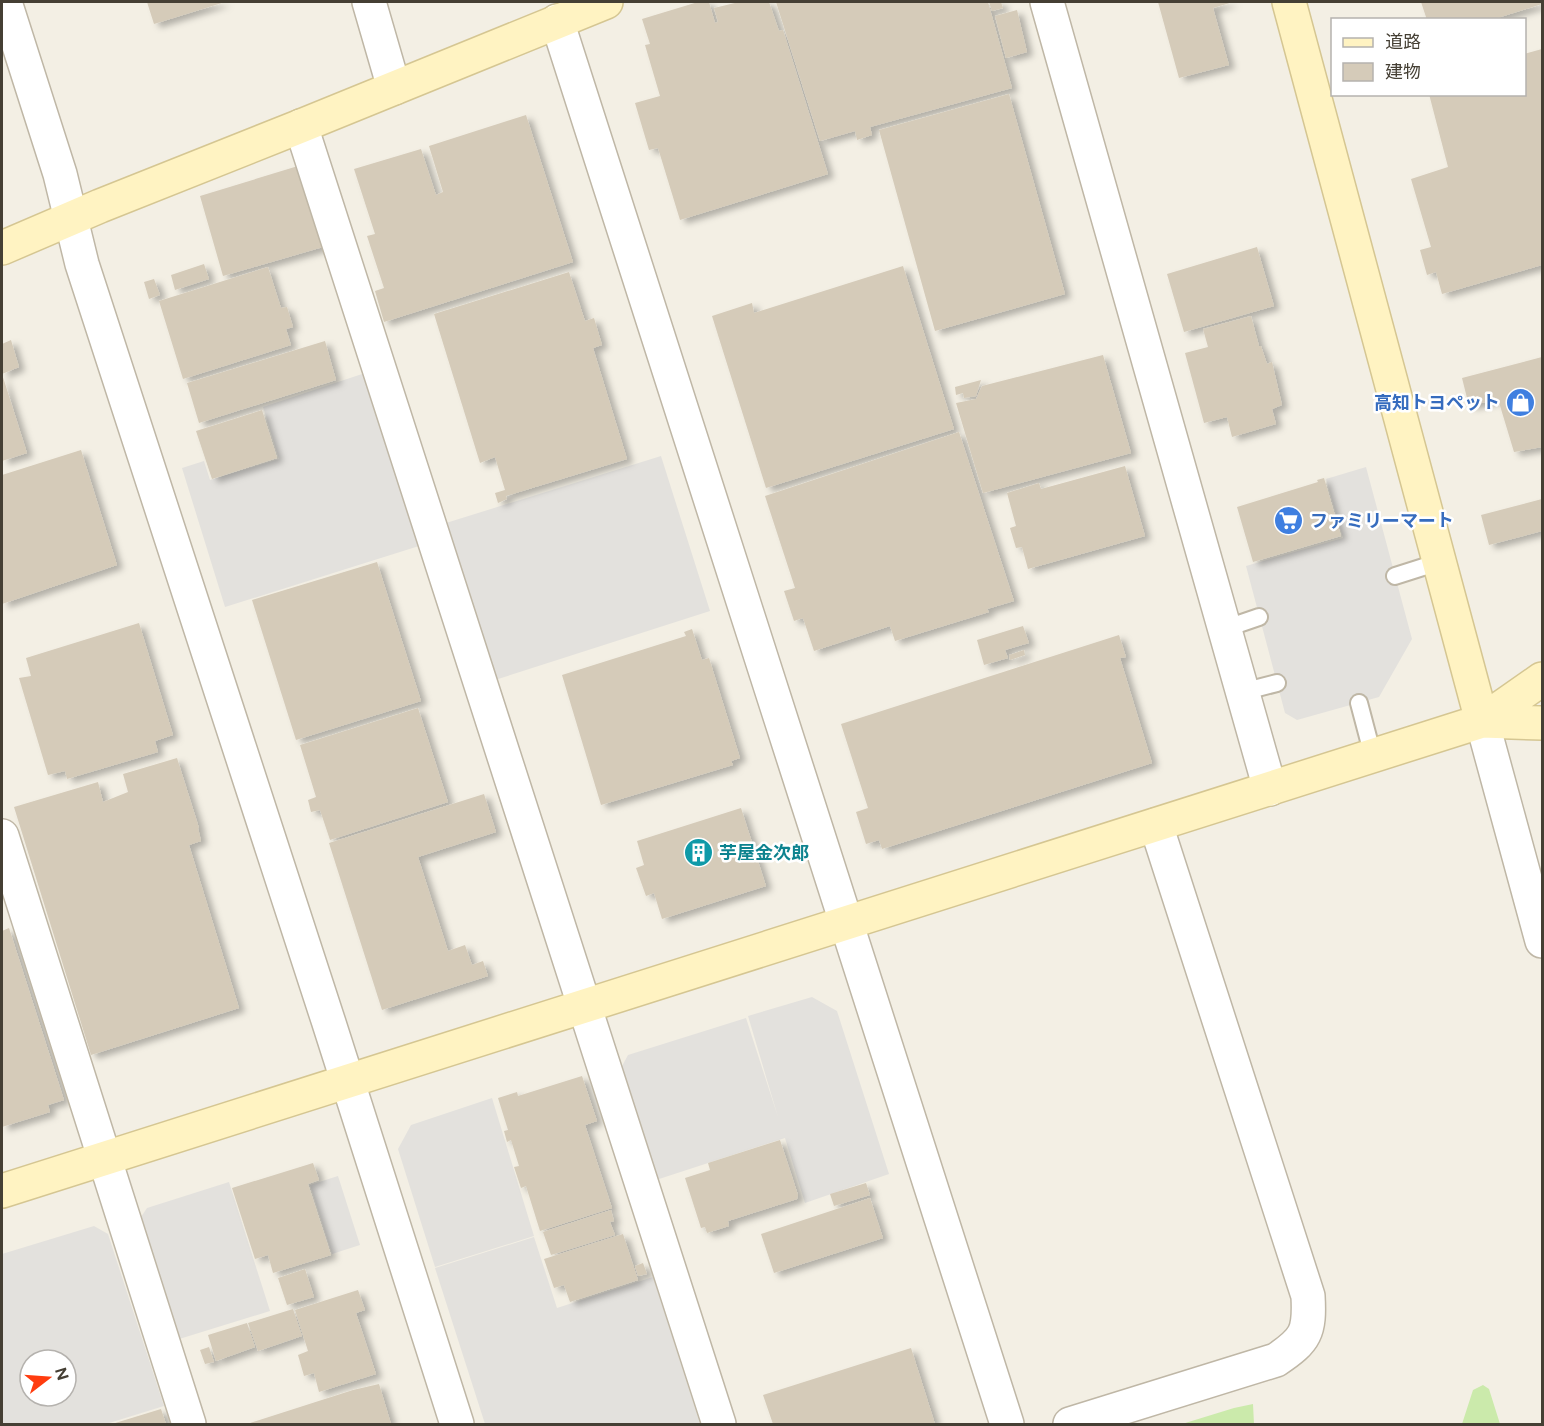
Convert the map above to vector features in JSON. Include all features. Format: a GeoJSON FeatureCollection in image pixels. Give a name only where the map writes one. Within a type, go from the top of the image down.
{"type":"FeatureCollection","features":[{"type":"Feature","properties":{"kind":"street"},"geometry":{"type":"LineString","coordinates":[[5,2],[60,174],[86,275],[348,1081],[457,1425]]}},
{"type":"Feature","properties":{"kind":"street"},"geometry":{"type":"LineString","coordinates":[[369,2],[394,88]]}},
{"type":"Feature","properties":{"kind":"street"},"geometry":{"type":"LineString","coordinates":[[2,248],[606,2]]}},
{"type":"Feature","properties":{"kind":"street"},"geometry":{"type":"LineString","coordinates":[[1047,2],[1270,789]]}},
{"type":"Feature","properties":{"kind":"street"},"geometry":{"type":"LineString","coordinates":[[1289,2],[1542,941]]}},
{"type":"Feature","properties":{"kind":"street"},"geometry":{"type":"LineString","coordinates":[[557,21],[1007,1425]]}},
{"type":"Feature","properties":{"kind":"street"},"geometry":{"type":"LineString","coordinates":[[301,126],[719,1425]]}},
{"type":"Feature","properties":{"kind":"street"},"geometry":{"type":"LineString","coordinates":[[2,1191],[1482,721],[1542,679]]}},
{"type":"Feature","properties":{"kind":"street"},"geometry":{"type":"LineString","coordinates":[[1482,721],[1542,723]]}},
{"type":"Feature","properties":{"kind":"street"},"geometry":{"type":"LineString","coordinates":[[1070,1425],[1276,1360],[1292,1349],[1305,1335],[1310,1318],[1308,1296],[1156,825]]}},
{"type":"Feature","properties":{"kind":"street"},"geometry":{"type":"LineString","coordinates":[[2,836],[189,1425]]}},
{"type":"Feature","properties":{"kind":"lane"},"geometry":{"type":"LineString","coordinates":[[1395,576],[1439,562]]}},
{"type":"Feature","properties":{"kind":"lane"},"geometry":{"type":"LineString","coordinates":[[1224,629],[1259,617]]}},
{"type":"Feature","properties":{"kind":"lane"},"geometry":{"type":"LineString","coordinates":[[1242,692],[1277,683]]}},
{"type":"Feature","properties":{"kind":"lane"},"geometry":{"type":"LineString","coordinates":[[1359,703],[1373,756]]}},
{"type":"Feature","properties":{"kind":"green space"},"geometry":{"type":"Polygon","coordinates":[[[1483,1385],[1489,1389],[1500,1424],[1462,1424],[1473,1390],[1483,1385]]]}},
{"type":"Feature","properties":{"kind":"green space"},"geometry":{"type":"Polygon","coordinates":[[[1253,1404],[1254,1424],[1182,1424],[1234,1408],[1253,1404]]]}},
{"type":"Feature","properties":{"kind":"shaded area"},"geometry":{"type":"Polygon","coordinates":[[[365,373],[419,546],[225,607],[182,468],[204,461],[210,480],[279,459],[263,407],[365,373]]]}},
{"type":"Feature","properties":{"kind":"shaded area"},"geometry":{"type":"Polygon","coordinates":[[[661,456],[710,611],[495,680],[446,523],[661,456]]]}},
{"type":"Feature","properties":{"kind":"shaded area"},"geometry":{"type":"Polygon","coordinates":[[[1366,467],[1412,639],[1379,697],[1297,720],[1285,713],[1246,566],[1343,538],[1326,479],[1366,467]]]}},
{"type":"Feature","properties":{"kind":"shaded area"},"geometry":{"type":"Polygon","coordinates":[[[812,997],[837,1011],[889,1174],[805,1203],[785,1138],[656,1180],[620,1070],[628,1055],[746,1018],[778,1117],[748,1016],[812,997]]]}},
{"type":"Feature","properties":{"kind":"shaded area"},"geometry":{"type":"Polygon","coordinates":[[[492,1098],[534,1236],[435,1267],[398,1149],[411,1125],[492,1098]]]}},
{"type":"Feature","properties":{"kind":"shaded area"},"geometry":{"type":"Polygon","coordinates":[[[338,1176],[360,1245],[332,1254],[310,1185],[338,1176]]]}},
{"type":"Feature","properties":{"kind":"shaded area"},"geometry":{"type":"Polygon","coordinates":[[[229,1182],[270,1311],[176,1340],[139,1220],[147,1208],[229,1182]]]}},
{"type":"Feature","properties":{"kind":"shaded area"},"geometry":{"type":"Polygon","coordinates":[[[94,1226],[108,1234],[164,1406],[106,1424],[2,1424],[2,1254],[94,1226]]]}},
{"type":"Feature","properties":{"kind":"shaded area"},"geometry":{"type":"Polygon","coordinates":[[[534,1237],[557,1308],[653,1277],[700,1424],[485,1424],[435,1268],[534,1237]]]}},
{"type":"Feature","properties":{"kind":"building"},"geometry":{"type":"Polygon","coordinates":[[[147,2],[225,2],[154,24],[147,2]]]}},
{"type":"Feature","properties":{"kind":"building"},"geometry":{"type":"Polygon","coordinates":[[[698,2],[709,2],[715,23],[718,22],[714,8],[739,2],[769,2],[779,31],[783,30],[828,174],[680,220],[658,148],[649,150],[635,103],[660,96],[645,45],[650,44],[642,19],[698,2]]]}},
{"type":"Feature","properties":{"kind":"building"},"geometry":{"type":"Polygon","coordinates":[[[776,2],[988,2],[1012,88],[870,127],[872,135],[857,140],[855,131],[820,141],[776,2]]]}},
{"type":"Feature","properties":{"kind":"building"},"geometry":{"type":"Polygon","coordinates":[[[989,2],[1001,2],[1003,8],[992,11],[989,2]]]}},
{"type":"Feature","properties":{"kind":"building"},"geometry":{"type":"Polygon","coordinates":[[[1158,2],[1233,2],[1213,8],[1229,65],[1179,78],[1158,2]]]}},
{"type":"Feature","properties":{"kind":"building"},"geometry":{"type":"Polygon","coordinates":[[[1421,2],[1542,2],[1542,4],[1497,18],[1426,18],[1421,2]]]}},
{"type":"Feature","properties":{"kind":"building"},"geometry":{"type":"Polygon","coordinates":[[[1017,10],[1027,52],[1006,58],[995,16],[1017,10]]]}},
{"type":"Feature","properties":{"kind":"building"},"geometry":{"type":"Polygon","coordinates":[[[1542,49],[1542,265],[1442,294],[1436,272],[1427,275],[1420,250],[1431,247],[1411,179],[1448,167],[1430,96],[1526,96],[1526,53],[1542,49]]]}},
{"type":"Feature","properties":{"kind":"building"},"geometry":{"type":"Polygon","coordinates":[[[1009,94],[1065,294],[935,331],[879,130],[1009,94]]]}},
{"type":"Feature","properties":{"kind":"building"},"geometry":{"type":"Polygon","coordinates":[[[526,115],[573,262],[384,322],[375,291],[384,288],[367,236],[375,234],[354,169],[421,149],[436,195],[443,192],[429,146],[526,115]]]}},
{"type":"Feature","properties":{"kind":"building"},"geometry":{"type":"Polygon","coordinates":[[[298,166],[323,247],[223,276],[200,196],[298,166]]]}},
{"type":"Feature","properties":{"kind":"building"},"geometry":{"type":"Polygon","coordinates":[[[1257,247],[1274,306],[1184,332],[1167,274],[1257,247]]]}},
{"type":"Feature","properties":{"kind":"building"},"geometry":{"type":"Polygon","coordinates":[[[204,264],[209,279],[175,290],[171,275],[204,264]]]}},
{"type":"Feature","properties":{"kind":"building"},"geometry":{"type":"Polygon","coordinates":[[[903,266],[954,429],[766,488],[712,316],[752,303],[754,313],[903,266]]]}},
{"type":"Feature","properties":{"kind":"building"},"geometry":{"type":"Polygon","coordinates":[[[268,267],[281,308],[287,307],[293,327],[286,329],[291,345],[183,379],[159,301],[268,267]]]}},
{"type":"Feature","properties":{"kind":"building"},"geometry":{"type":"Polygon","coordinates":[[[569,272],[585,321],[594,318],[602,345],[593,348],[627,459],[506,496],[507,499],[498,503],[495,493],[505,490],[495,457],[480,463],[434,314],[569,272]]]}},
{"type":"Feature","properties":{"kind":"building"},"geometry":{"type":"Polygon","coordinates":[[[154,279],[160,295],[149,299],[144,282],[154,279]]]}},
{"type":"Feature","properties":{"kind":"building"},"geometry":{"type":"Polygon","coordinates":[[[1251,316],[1259,346],[1261,346],[1267,364],[1272,362],[1282,405],[1272,409],[1276,424],[1232,437],[1227,417],[1204,423],[1185,353],[1208,347],[1203,329],[1251,316]]]}},
{"type":"Feature","properties":{"kind":"building"},"geometry":{"type":"Polygon","coordinates":[[[11,340],[19,367],[2,374],[2,344],[11,340]]]}},
{"type":"Feature","properties":{"kind":"building"},"geometry":{"type":"Polygon","coordinates":[[[325,341],[336,380],[199,423],[187,383],[325,341]]]}},
{"type":"Feature","properties":{"kind":"building"},"geometry":{"type":"Polygon","coordinates":[[[1103,355],[1131,453],[983,493],[956,403],[976,399],[982,386],[1103,355]]]}},
{"type":"Feature","properties":{"kind":"building","name":"高知トヨペット"},"geometry":{"type":"Polygon","coordinates":[[[1542,357],[1542,447],[1514,452],[1498,399],[1469,406],[1462,378],[1542,357]]]}},
{"type":"Feature","properties":{"kind":"building"},"geometry":{"type":"Polygon","coordinates":[[[2,374],[27,453],[2,461],[2,374]]]}},
{"type":"Feature","properties":{"kind":"building"},"geometry":{"type":"Polygon","coordinates":[[[981,380],[976,396],[964,398],[963,393],[956,395],[955,387],[981,380]]]}},
{"type":"Feature","properties":{"kind":"building"},"geometry":{"type":"Polygon","coordinates":[[[262,410],[277,458],[212,479],[196,431],[262,410]]]}},
{"type":"Feature","properties":{"kind":"building"},"geometry":{"type":"Polygon","coordinates":[[[959,432],[1014,601],[987,609],[989,612],[895,641],[890,626],[814,651],[803,618],[794,621],[784,591],[795,588],[765,496],[959,432]]]}},
{"type":"Feature","properties":{"kind":"building"},"geometry":{"type":"Polygon","coordinates":[[[81,450],[117,565],[2,604],[2,475],[81,450]]]}},
{"type":"Feature","properties":{"kind":"building"},"geometry":{"type":"Polygon","coordinates":[[[1125,466],[1145,536],[1028,569],[1022,547],[1016,548],[1010,528],[1016,526],[1007,493],[1039,483],[1041,489],[1125,466]]]}},
{"type":"Feature","properties":{"kind":"building","name":"ファミリーマート"},"geometry":{"type":"Polygon","coordinates":[[[1324,478],[1341,536],[1253,562],[1237,507],[1318,482],[1317,480],[1324,478]]]}},
{"type":"Feature","properties":{"kind":"building"},"geometry":{"type":"Polygon","coordinates":[[[1542,499],[1542,531],[1489,545],[1481,515],[1542,499]]]}},
{"type":"Feature","properties":{"kind":"building"},"geometry":{"type":"Polygon","coordinates":[[[377,562],[421,701],[296,740],[252,600],[377,562]]]}},
{"type":"Feature","properties":{"kind":"building"},"geometry":{"type":"Polygon","coordinates":[[[139,623],[173,735],[155,741],[158,752],[67,779],[65,771],[48,775],[19,678],[31,676],[26,658],[139,623]]]}},
{"type":"Feature","properties":{"kind":"building"},"geometry":{"type":"Polygon","coordinates":[[[1023,626],[1029,643],[1005,650],[1008,658],[984,665],[977,640],[1023,626]]]}},
{"type":"Feature","properties":{"kind":"building"},"geometry":{"type":"Polygon","coordinates":[[[692,629],[702,660],[709,658],[740,758],[731,761],[733,765],[601,805],[562,675],[686,636],[684,632],[692,629]]]}},
{"type":"Feature","properties":{"kind":"building"},"geometry":{"type":"Polygon","coordinates":[[[1119,635],[1126,657],[1120,658],[1152,763],[882,849],[879,840],[866,844],[856,812],[868,808],[841,724],[1119,635]]]}},
{"type":"Feature","properties":{"kind":"building"},"geometry":{"type":"Polygon","coordinates":[[[1024,650],[1025,655],[1010,660],[1009,655],[1024,650]]]}},
{"type":"Feature","properties":{"kind":"building"},"geometry":{"type":"Polygon","coordinates":[[[418,708],[448,802],[330,840],[320,810],[311,812],[308,800],[316,797],[300,745],[418,708]]]}},
{"type":"Feature","properties":{"kind":"building"},"geometry":{"type":"Polygon","coordinates":[[[177,758],[201,841],[189,845],[239,1008],[91,1055],[14,807],[98,782],[103,802],[128,792],[123,774],[177,758]]]}},
{"type":"Feature","properties":{"kind":"building"},"geometry":{"type":"Polygon","coordinates":[[[484,794],[496,832],[418,857],[448,951],[465,945],[472,965],[483,961],[488,976],[382,1010],[329,843],[484,794]]]}},
{"type":"Feature","properties":{"kind":"building","name":"芋屋金次郎"},"geometry":{"type":"Polygon","coordinates":[[[741,808],[766,886],[662,919],[654,893],[646,896],[636,868],[644,865],[637,841],[741,808]]]}},
{"type":"Feature","properties":{"kind":"building"},"geometry":{"type":"Polygon","coordinates":[[[9,928],[64,1100],[48,1105],[50,1112],[2,1127],[2,931],[9,928]]]}},
{"type":"Feature","properties":{"kind":"building"},"geometry":{"type":"Polygon","coordinates":[[[582,1076],[597,1121],[585,1125],[612,1208],[540,1231],[526,1186],[521,1188],[514,1167],[519,1166],[511,1140],[507,1142],[504,1131],[508,1130],[498,1098],[517,1092],[518,1096],[582,1076]]]}},
{"type":"Feature","properties":{"kind":"building"},"geometry":{"type":"Polygon","coordinates":[[[780,1140],[798,1195],[797,1199],[728,1221],[729,1226],[707,1233],[705,1227],[701,1228],[685,1178],[710,1170],[708,1163],[780,1140]]]}},
{"type":"Feature","properties":{"kind":"building"},"geometry":{"type":"Polygon","coordinates":[[[313,1163],[319,1180],[308,1184],[331,1255],[273,1273],[268,1255],[255,1259],[232,1188],[313,1163]]]}},
{"type":"Feature","properties":{"kind":"building"},"geometry":{"type":"Polygon","coordinates":[[[866,1183],[870,1195],[834,1206],[830,1194],[866,1183]]]}},
{"type":"Feature","properties":{"kind":"building"},"geometry":{"type":"Polygon","coordinates":[[[870,1198],[883,1238],[774,1273],[761,1234],[870,1198]]]}},
{"type":"Feature","properties":{"kind":"building"},"geometry":{"type":"Polygon","coordinates":[[[611,1210],[614,1221],[610,1222],[615,1235],[551,1255],[543,1232],[611,1210]]]}},
{"type":"Feature","properties":{"kind":"building"},"geometry":{"type":"Polygon","coordinates":[[[623,1234],[638,1280],[570,1302],[564,1285],[554,1288],[544,1259],[623,1234]]]}},
{"type":"Feature","properties":{"kind":"building"},"geometry":{"type":"Polygon","coordinates":[[[643,1263],[647,1274],[638,1276],[635,1266],[643,1263]]]}},
{"type":"Feature","properties":{"kind":"building"},"geometry":{"type":"Polygon","coordinates":[[[305,1269],[314,1297],[287,1305],[278,1278],[305,1269]]]}},
{"type":"Feature","properties":{"kind":"building"},"geometry":{"type":"Polygon","coordinates":[[[358,1290],[365,1310],[356,1313],[376,1374],[319,1392],[314,1373],[304,1376],[298,1355],[308,1351],[295,1310],[358,1290]]]}},
{"type":"Feature","properties":{"kind":"building"},"geometry":{"type":"Polygon","coordinates":[[[293,1309],[302,1336],[258,1351],[248,1323],[293,1309]]]}},
{"type":"Feature","properties":{"kind":"building"},"geometry":{"type":"Polygon","coordinates":[[[247,1323],[255,1347],[216,1361],[208,1335],[247,1323]]]}},
{"type":"Feature","properties":{"kind":"building"},"geometry":{"type":"Polygon","coordinates":[[[209,1347],[214,1362],[205,1364],[200,1350],[209,1347]]]}},
{"type":"Feature","properties":{"kind":"building"},"geometry":{"type":"Polygon","coordinates":[[[911,1348],[935,1424],[773,1424],[763,1395],[911,1348]]]}},
{"type":"Feature","properties":{"kind":"building"},"geometry":{"type":"Polygon","coordinates":[[[379,1384],[391,1424],[247,1424],[353,1390],[379,1384]]]}},
{"type":"Feature","properties":{"kind":"building"},"geometry":{"type":"Polygon","coordinates":[[[161,1409],[166,1424],[112,1424],[161,1409]]]}},
{"type":"Feature","properties":{"kind":"place","name":"高知トヨペット"},"geometry":{"type":"Point","coordinates":[1521,403]}},
{"type":"Feature","properties":{"kind":"place","name":"ファミリーマート"},"geometry":{"type":"Point","coordinates":[1289,521]}},
{"type":"Feature","properties":{"kind":"place","name":"芋屋金次郎"},"geometry":{"type":"Point","coordinates":[698,853]}}]}
